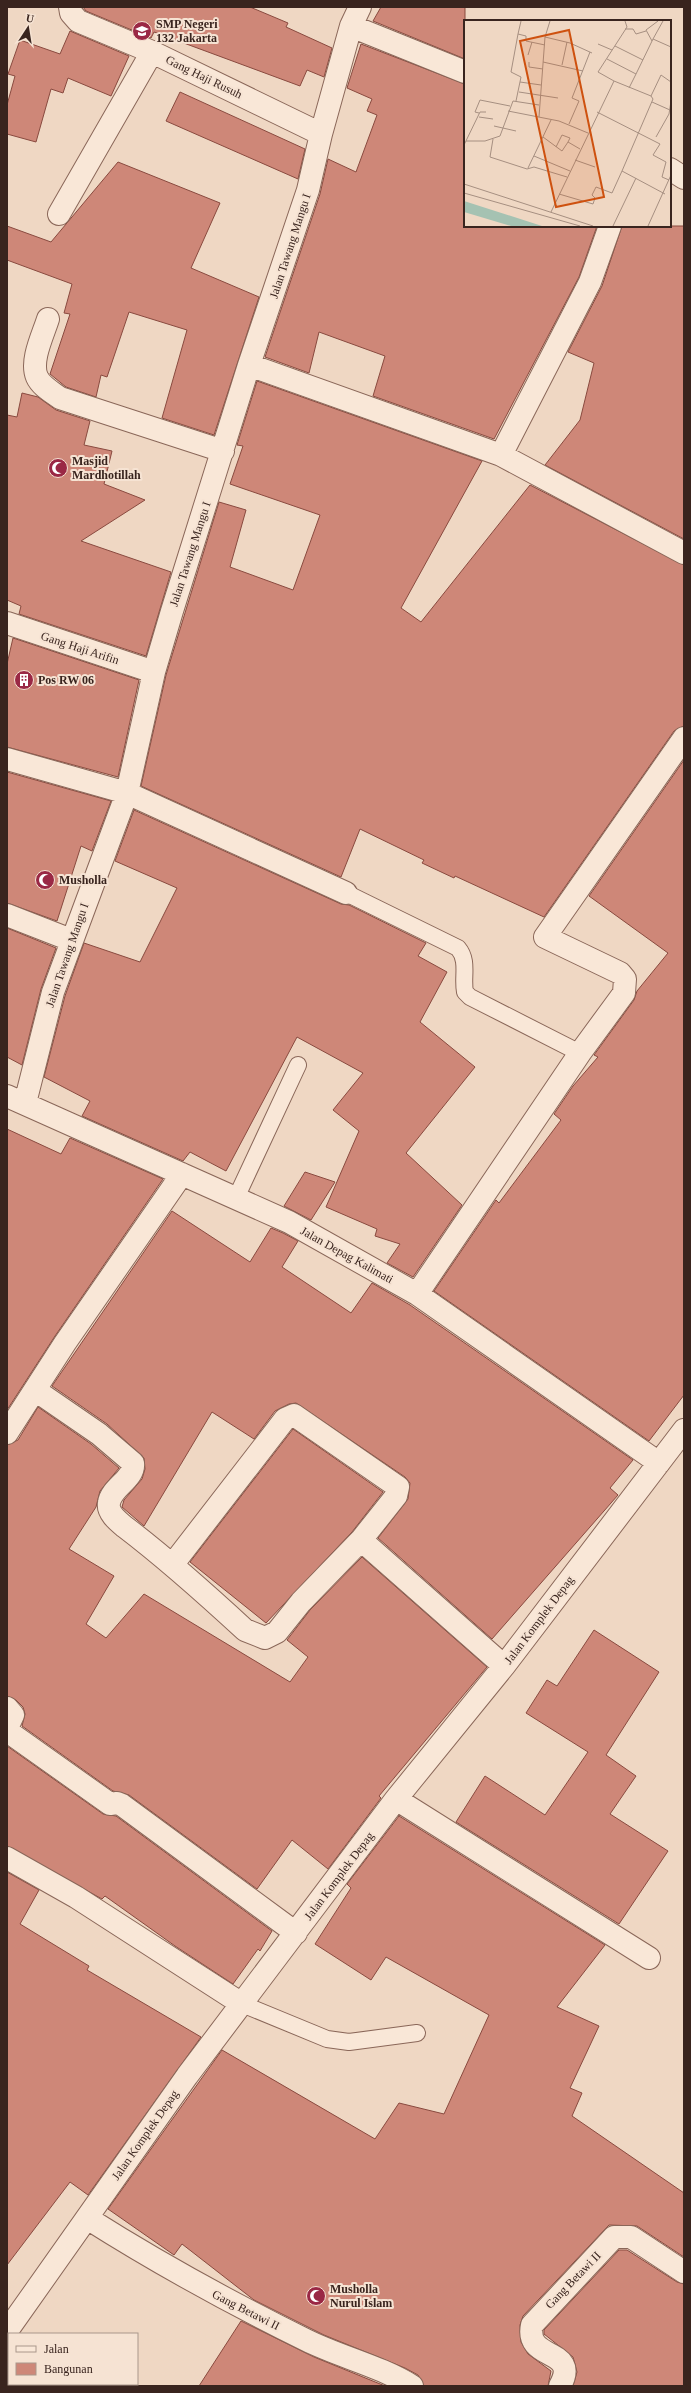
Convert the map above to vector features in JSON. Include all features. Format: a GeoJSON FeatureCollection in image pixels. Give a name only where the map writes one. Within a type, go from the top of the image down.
{"type":"FeatureCollection","features":[{"type":"Feature","properties":{"kind":"street","name":"Gang Haji Rusuh"},"geometry":{"type":"LineString","coordinates":[[70,7],[72,13],[78,21],[152,52],[321,134]]}},
{"type":"Feature","properties":{"kind":"street","name":"Jalan Tawang Mangu I"},"geometry":{"type":"LineString","coordinates":[[16,1099],[71,940],[127,793],[154,672],[250,365],[308,190],[321,134],[351,26],[360,7]]}},
{"type":"Feature","properties":{"kind":"street"},"geometry":{"type":"LineString","coordinates":[[351,26],[464,72]]}},
{"type":"Feature","properties":{"kind":"street"},"geometry":{"type":"LineString","coordinates":[[59,214],[152,52]]}},
{"type":"Feature","properties":{"kind":"street"},"geometry":{"type":"LineString","coordinates":[[671,170],[684,178]]}},
{"type":"Feature","properties":{"kind":"street"},"geometry":{"type":"LineString","coordinates":[[501,455],[590,282],[610,227]]}},
{"type":"Feature","properties":{"kind":"street"},"geometry":{"type":"LineString","coordinates":[[48,319],[35,364],[37,377],[44,386],[60,398],[223,450]]}},
{"type":"Feature","properties":{"kind":"street"},"geometry":{"type":"LineString","coordinates":[[250,365],[501,455],[684,553]]}},
{"type":"Feature","properties":{"kind":"street","name":"Gang Haji Arifin"},"geometry":{"type":"LineString","coordinates":[[7,623],[154,672]]}},
{"type":"Feature","properties":{"kind":"street"},"geometry":{"type":"LineString","coordinates":[[417,1294],[580,1053],[624,993],[626,979],[620,973],[545,937],[684,738]]}},
{"type":"Feature","properties":{"kind":"street"},"geometry":{"type":"LineString","coordinates":[[7,759],[127,793],[346,893]]}},
{"type":"Feature","properties":{"kind":"street"},"geometry":{"type":"LineString","coordinates":[[7,915],[71,940]]}},
{"type":"Feature","properties":{"kind":"street","name":"Jalan Depag Kalimati"},"geometry":{"type":"LineString","coordinates":[[16,1099],[289,1222],[417,1294],[659,1463]]}},
{"type":"Feature","properties":{"kind":"street"},"geometry":{"type":"LineString","coordinates":[[7,1433],[182,1174]]}},
{"type":"Feature","properties":{"kind":"street"},"geometry":{"type":"LineString","coordinates":[[35,1390],[131,1459],[134,1467],[108,1503],[110,1511],[117,1520],[173,1564],[245,1630],[265,1638],[277,1632],[301,1602],[361,1540],[398,1493],[398,1486],[294,1415],[285,1418],[173,1564]]}},
{"type":"Feature","properties":{"kind":"street","name":"Jalan Komplek Depag"},"geometry":{"type":"LineString","coordinates":[[7,2331],[242,2004],[396,1800],[504,1666],[684,1430]]}},
{"type":"Feature","properties":{"kind":"street"},"geometry":{"type":"LineString","coordinates":[[361,1540],[504,1666]]}},
{"type":"Feature","properties":{"kind":"street"},"geometry":{"type":"LineString","coordinates":[[7,1708],[13,1715],[8,1726],[10,1733],[110,1804],[117,1803],[122,1805],[296,1933]]}},
{"type":"Feature","properties":{"kind":"street"},"geometry":{"type":"LineString","coordinates":[[396,1800],[649,1958]]}},
{"type":"Feature","properties":{"kind":"street"},"geometry":{"type":"LineString","coordinates":[[7,1858],[76,1896],[242,2004]]}},
{"type":"Feature","properties":{"kind":"street","name":"Gang Betawi II"},"geometry":{"type":"LineString","coordinates":[[87,2218],[150,2258],[220,2297],[308,2341],[412,2386]]}},
{"type":"Feature","properties":{"kind":"street","name":"Gang Betawi II"},"geometry":{"type":"LineString","coordinates":[[560,2386],[565,2376],[565,2368],[559,2359],[533,2343],[529,2336],[532,2325],[614,2237],[631,2237],[684,2272]]}},
{"type":"Feature","properties":{"kind":"lane"},"geometry":{"type":"LineString","coordinates":[[346,893],[458,948],[462,953],[465,963],[465,992],[470,997],[580,1053]]}},
{"type":"Feature","properties":{"kind":"lane"},"geometry":{"type":"LineString","coordinates":[[236,1198],[298,1065]]}},
{"type":"Feature","properties":{"kind":"lane"},"geometry":{"type":"LineString","coordinates":[[242,2004],[327,2039],[349,2042],[417,2033]]}},
{"type":"Feature","properties":{"kind":"building"},"geometry":{"type":"Polygon","coordinates":[[[83,7],[250,7],[288,23],[286,27],[332,48],[324,77],[307,70],[300,86],[154,32],[151,38],[86,11],[83,7]]]}},
{"type":"Feature","properties":{"kind":"building"},"geometry":{"type":"Polygon","coordinates":[[[381,7],[465,7],[464,59],[373,21],[381,7]]]}},
{"type":"Feature","properties":{"kind":"building"},"geometry":{"type":"Polygon","coordinates":[[[70,31],[129,56],[111,96],[68,78],[63,93],[51,89],[36,142],[7,134],[7,105],[15,76],[8,74],[20,40],[60,54],[70,31]]]}},
{"type":"Feature","properties":{"kind":"building"},"geometry":{"type":"Polygon","coordinates":[[[361,44],[464,84],[464,227],[597,227],[579,277],[494,439],[373,396],[385,356],[319,332],[309,373],[265,357],[320,194],[328,159],[356,172],[377,115],[367,111],[372,99],[347,88],[361,44]]]}},
{"type":"Feature","properties":{"kind":"building"},"geometry":{"type":"Polygon","coordinates":[[[180,92],[305,149],[298,179],[166,121],[180,92]]]}},
{"type":"Feature","properties":{"kind":"building"},"geometry":{"type":"Polygon","coordinates":[[[118,162],[220,203],[191,268],[259,297],[214,435],[162,418],[187,330],[129,312],[107,377],[101,375],[96,397],[66,387],[50,374],[70,314],[64,313],[72,284],[7,260],[7,226],[51,242],[118,162]]]}},
{"type":"Feature","properties":{"kind":"building"},"geometry":{"type":"Polygon","coordinates":[[[684,226],[684,539],[545,465],[580,420],[594,363],[568,352],[602,286],[622,227],[684,226]]]}},
{"type":"Feature","properties":{"kind":"building"},"geometry":{"type":"Polygon","coordinates":[[[257,381],[482,461],[401,608],[421,622],[530,485],[684,565],[684,726],[674,731],[544,917],[455,876],[454,878],[422,863],[424,860],[360,829],[341,877],[141,786],[166,675],[219,502],[246,510],[230,567],[293,590],[320,515],[230,484],[243,446],[237,445],[257,381]]]}},
{"type":"Feature","properties":{"kind":"building"},"geometry":{"type":"Polygon","coordinates":[[[22,393],[38,397],[56,410],[90,421],[84,445],[112,451],[104,484],[145,500],[81,541],[171,572],[146,656],[19,614],[21,606],[7,600],[7,415],[17,417],[22,393]]]}},
{"type":"Feature","properties":{"kind":"building"},"geometry":{"type":"Polygon","coordinates":[[[13,638],[139,680],[118,777],[7,747],[7,664],[13,638]]]}},
{"type":"Feature","properties":{"kind":"building"},"geometry":{"type":"Polygon","coordinates":[[[684,760],[684,1395],[649,1441],[434,1291],[496,1200],[499,1203],[561,1120],[554,1114],[573,1086],[598,1057],[594,1055],[634,1000],[637,991],[668,953],[589,896],[684,760]]]}},
{"type":"Feature","properties":{"kind":"building"},"geometry":{"type":"Polygon","coordinates":[[[7,772],[111,801],[92,851],[81,846],[57,921],[7,903],[7,772]]]}},
{"type":"Feature","properties":{"kind":"building"},"geometry":{"type":"Polygon","coordinates":[[[134,810],[341,904],[349,905],[426,943],[418,956],[447,972],[420,1022],[475,1067],[406,1153],[462,1205],[413,1277],[387,1263],[400,1244],[375,1236],[377,1229],[326,1207],[359,1131],[333,1110],[363,1073],[297,1037],[226,1171],[190,1152],[183,1161],[82,1116],[90,1101],[44,1077],[65,996],[84,943],[140,962],[177,888],[115,861],[134,810]]]}},
{"type":"Feature","properties":{"kind":"building"},"geometry":{"type":"Polygon","coordinates":[[[7,928],[56,948],[41,989],[22,1065],[7,1057],[7,928]]]}},
{"type":"Feature","properties":{"kind":"building"},"geometry":{"type":"Polygon","coordinates":[[[7,1129],[61,1154],[70,1138],[163,1179],[55,1336],[7,1410],[7,1129]]]}},
{"type":"Feature","properties":{"kind":"building"},"geometry":{"type":"Polygon","coordinates":[[[305,1172],[335,1182],[311,1220],[284,1206],[305,1172]]]}},
{"type":"Feature","properties":{"kind":"building"},"geometry":{"type":"Polygon","coordinates":[[[172,1211],[250,1262],[271,1228],[298,1241],[282,1267],[351,1313],[372,1283],[410,1305],[633,1460],[610,1488],[618,1495],[492,1639],[378,1538],[408,1499],[410,1483],[405,1477],[296,1403],[289,1404],[275,1411],[254,1439],[212,1412],[144,1526],[122,1507],[124,1500],[142,1479],[145,1469],[144,1458],[107,1424],[52,1386],[172,1211]]]}},
{"type":"Feature","properties":{"kind":"building"},"geometry":{"type":"Polygon","coordinates":[[[38,1407],[91,1444],[119,1468],[100,1491],[96,1507],[69,1549],[114,1576],[86,1624],[106,1638],[144,1594],[290,1682],[308,1657],[287,1640],[310,1610],[362,1557],[487,1667],[379,1796],[381,1798],[328,1869],[292,1840],[257,1889],[129,1795],[113,1791],[22,1726],[25,1714],[23,1707],[16,1700],[7,1696],[7,1445],[18,1440],[38,1407]]]}},
{"type":"Feature","properties":{"kind":"building"},"geometry":{"type":"Polygon","coordinates":[[[293,1429],[383,1492],[352,1532],[266,1623],[190,1562],[293,1429]]]}},
{"type":"Feature","properties":{"kind":"building"},"geometry":{"type":"Polygon","coordinates":[[[594,1630],[659,1672],[606,1755],[636,1776],[610,1814],[668,1851],[619,1924],[456,1822],[485,1776],[545,1815],[588,1752],[526,1713],[547,1680],[557,1686],[594,1630]]]}},
{"type":"Feature","properties":{"kind":"building"},"geometry":{"type":"Polygon","coordinates":[[[7,1746],[103,1814],[116,1816],[272,1931],[260,1951],[258,1949],[233,1984],[175,1946],[105,1896],[102,1899],[7,1846],[7,1746]]]}},
{"type":"Feature","properties":{"kind":"building"},"geometry":{"type":"Polygon","coordinates":[[[399,1816],[605,1945],[557,2007],[599,2026],[570,2088],[582,2093],[572,2116],[684,2193],[684,2257],[637,2226],[609,2225],[523,2316],[520,2325],[521,2342],[528,2354],[551,2371],[548,2386],[424,2386],[418,2375],[405,2368],[324,2335],[254,2300],[182,2244],[174,2255],[108,2209],[222,2050],[375,2139],[399,2103],[444,2114],[489,2015],[386,1957],[371,1980],[315,1944],[351,1888],[347,1884],[399,1816]]]}},
{"type":"Feature","properties":{"kind":"building"},"geometry":{"type":"Polygon","coordinates":[[[7,1872],[39,1890],[20,1924],[89,1966],[87,1970],[201,2037],[88,2195],[70,2182],[7,2265],[7,1872]]]}},
{"type":"Feature","properties":{"kind":"building"},"geometry":{"type":"Polygon","coordinates":[[[619,2250],[627,2250],[677,2282],[684,2284],[684,2386],[573,2386],[577,2372],[573,2357],[544,2334],[544,2330],[619,2250]]]}},
{"type":"Feature","properties":{"kind":"building"},"geometry":{"type":"Polygon","coordinates":[[[241,2321],[314,2357],[385,2386],[199,2386],[241,2321]]]}},
{"type":"Feature","properties":{"kind":"place","name":"SMP Negeri 132 Jakarta"},"geometry":{"type":"Point","coordinates":[142,31]}},
{"type":"Feature","properties":{"kind":"place","name":"Masjid Mardhotillah"},"geometry":{"type":"Point","coordinates":[58,468]}},
{"type":"Feature","properties":{"kind":"place","name":"Pos RW 06"},"geometry":{"type":"Point","coordinates":[24,680]}},
{"type":"Feature","properties":{"kind":"place","name":"Musholla"},"geometry":{"type":"Point","coordinates":[45,880]}},
{"type":"Feature","properties":{"kind":"place","name":"Musholla Nurul Islam"},"geometry":{"type":"Point","coordinates":[316,2296]}}]}
